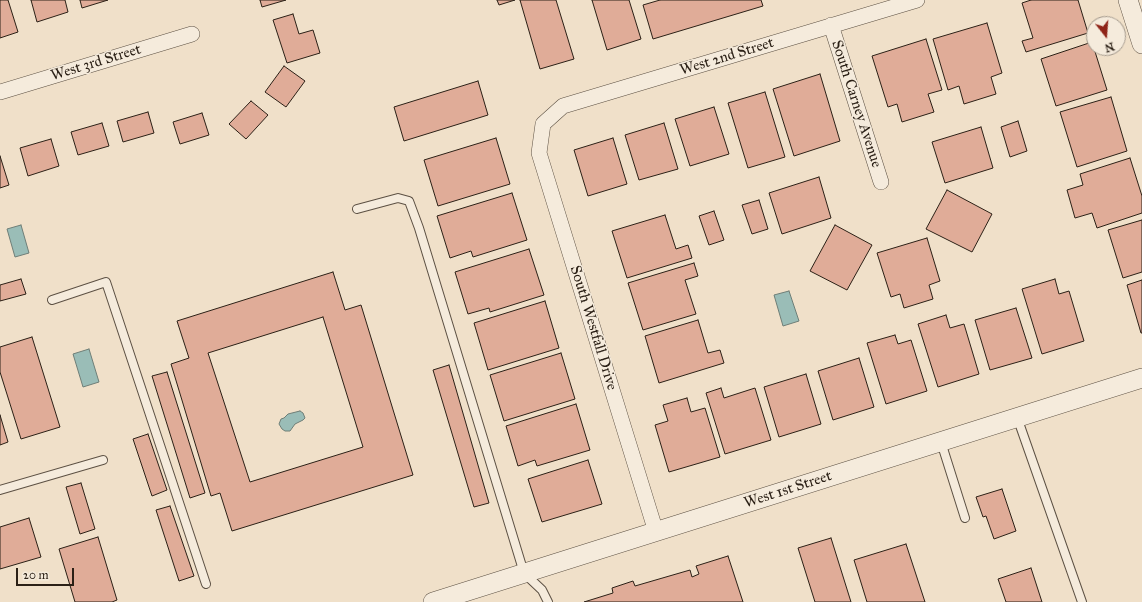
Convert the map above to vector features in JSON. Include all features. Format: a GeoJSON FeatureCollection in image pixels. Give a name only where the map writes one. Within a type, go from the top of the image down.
{"type":"FeatureCollection","features":[{"type":"Feature","properties":{"kind":"street","name":"West 2nd Street"},"geometry":{"type":"LineString","coordinates":[[543,124],[564,106],[917,0]]}},
{"type":"Feature","properties":{"kind":"street"},"geometry":{"type":"LineString","coordinates":[[1128,0],[1142,44]]}},
{"type":"Feature","properties":{"kind":"street","name":"South Carney Avenue"},"geometry":{"type":"LineString","coordinates":[[831,25],[881,182]]}},
{"type":"Feature","properties":{"kind":"street","name":"West 3rd Street"},"geometry":{"type":"LineString","coordinates":[[0,92],[192,34]]}},
{"type":"Feature","properties":{"kind":"street","name":"South Westfall Drive"},"geometry":{"type":"LineString","coordinates":[[543,124],[540,153],[656,532]]}},
{"type":"Feature","properties":{"kind":"street","name":"West 1st Street"},"geometry":{"type":"LineString","coordinates":[[433,602],[1142,378]]}},
{"type":"Feature","properties":{"kind":"lane"},"geometry":{"type":"LineString","coordinates":[[357,209],[398,198],[409,201],[419,228],[524,573],[542,590],[548,602]]}},
{"type":"Feature","properties":{"kind":"lane"},"geometry":{"type":"LineString","coordinates":[[52,300],[106,282],[206,584]]}},
{"type":"Feature","properties":{"kind":"lane"},"geometry":{"type":"LineString","coordinates":[[1017,417],[1082,602]]}},
{"type":"Feature","properties":{"kind":"lane"},"geometry":{"type":"LineString","coordinates":[[941,442],[965,518]]}},
{"type":"Feature","properties":{"kind":"lane"},"geometry":{"type":"LineString","coordinates":[[0,490],[102,460]]}},
{"type":"Feature","properties":{"kind":"water"},"geometry":{"type":"Polygon","coordinates":[[[21,225],[29,253],[15,257],[7,229],[21,225]]]}},
{"type":"Feature","properties":{"kind":"water"},"geometry":{"type":"Polygon","coordinates":[[[789,291],[799,321],[783,326],[774,295],[789,291]]]}},
{"type":"Feature","properties":{"kind":"water"},"geometry":{"type":"Polygon","coordinates":[[[89,349],[99,382],[83,387],[73,354],[89,349]]]}},
{"type":"Feature","properties":{"kind":"water"},"geometry":{"type":"Polygon","coordinates":[[[300,411],[303,413],[305,418],[303,420],[295,424],[290,431],[285,431],[282,429],[279,424],[281,419],[288,414],[300,411]]]}},
{"type":"Feature","properties":{"kind":"building"},"geometry":{"type":"Polygon","coordinates":[[[0,0],[8,0],[18,32],[0,38],[0,0]]]}},
{"type":"Feature","properties":{"kind":"building"},"geometry":{"type":"Polygon","coordinates":[[[31,0],[65,0],[68,12],[37,22],[31,0]]]}},
{"type":"Feature","properties":{"kind":"building"},"geometry":{"type":"Polygon","coordinates":[[[80,0],[108,0],[82,8],[80,0]]]}},
{"type":"Feature","properties":{"kind":"building"},"geometry":{"type":"Polygon","coordinates":[[[260,0],[286,0],[262,7],[260,0]]]}},
{"type":"Feature","properties":{"kind":"building"},"geometry":{"type":"Polygon","coordinates":[[[497,0],[515,0],[499,5],[497,0]]]}},
{"type":"Feature","properties":{"kind":"building"},"geometry":{"type":"Polygon","coordinates":[[[520,0],[556,0],[574,59],[540,69],[520,0]]]}},
{"type":"Feature","properties":{"kind":"building"},"geometry":{"type":"Polygon","coordinates":[[[592,0],[629,0],[641,39],[607,50],[592,0]]]}},
{"type":"Feature","properties":{"kind":"building"},"geometry":{"type":"Polygon","coordinates":[[[660,0],[761,0],[763,6],[653,39],[643,5],[660,0]]]}},
{"type":"Feature","properties":{"kind":"building"},"geometry":{"type":"Polygon","coordinates":[[[1031,0],[1078,0],[1086,26],[1086,34],[1026,52],[1022,41],[1033,38],[1022,3],[1031,0]]]}},
{"type":"Feature","properties":{"kind":"building"},"geometry":{"type":"Polygon","coordinates":[[[293,14],[299,34],[313,30],[320,53],[287,63],[273,20],[293,14]]]}},
{"type":"Feature","properties":{"kind":"building"},"geometry":{"type":"Polygon","coordinates":[[[987,23],[1002,73],[991,77],[996,94],[964,104],[959,86],[948,90],[933,39],[987,23]]]}},
{"type":"Feature","properties":{"kind":"building"},"geometry":{"type":"Polygon","coordinates":[[[926,39],[942,90],[928,94],[934,112],[902,122],[897,104],[888,107],[872,56],[926,39]]]}},
{"type":"Feature","properties":{"kind":"building"},"geometry":{"type":"Polygon","coordinates":[[[1086,44],[1086,56],[1096,56],[1107,90],[1056,106],[1041,59],[1086,44]]]}},
{"type":"Feature","properties":{"kind":"building"},"geometry":{"type":"Polygon","coordinates":[[[284,66],[305,81],[286,107],[265,92],[284,66]]]}},
{"type":"Feature","properties":{"kind":"building"},"geometry":{"type":"Polygon","coordinates":[[[820,74],[840,141],[794,156],[773,89],[820,74]]]}},
{"type":"Feature","properties":{"kind":"building"},"geometry":{"type":"Polygon","coordinates":[[[478,81],[488,115],[404,141],[394,107],[478,81]]]}},
{"type":"Feature","properties":{"kind":"building"},"geometry":{"type":"Polygon","coordinates":[[[765,92],[785,157],[748,168],[728,103],[765,92]]]}},
{"type":"Feature","properties":{"kind":"building"},"geometry":{"type":"Polygon","coordinates":[[[1111,97],[1127,151],[1077,167],[1060,112],[1111,97]]]}},
{"type":"Feature","properties":{"kind":"building"},"geometry":{"type":"Polygon","coordinates":[[[251,101],[268,115],[246,139],[229,124],[251,101]]]}},
{"type":"Feature","properties":{"kind":"building"},"geometry":{"type":"Polygon","coordinates":[[[714,107],[729,154],[690,166],[675,119],[714,107]]]}},
{"type":"Feature","properties":{"kind":"building"},"geometry":{"type":"Polygon","coordinates":[[[148,112],[154,133],[123,142],[117,121],[148,112]]]}},
{"type":"Feature","properties":{"kind":"building"},"geometry":{"type":"Polygon","coordinates":[[[202,113],[209,135],[180,144],[173,122],[202,113]]]}},
{"type":"Feature","properties":{"kind":"building"},"geometry":{"type":"Polygon","coordinates":[[[1018,121],[1027,151],[1010,157],[1001,127],[1018,121]]]}},
{"type":"Feature","properties":{"kind":"building"},"geometry":{"type":"Polygon","coordinates":[[[102,123],[109,146],[78,155],[71,132],[102,123]]]}},
{"type":"Feature","properties":{"kind":"building"},"geometry":{"type":"Polygon","coordinates":[[[664,123],[678,169],[639,180],[625,135],[664,123]]]}},
{"type":"Feature","properties":{"kind":"building"},"geometry":{"type":"Polygon","coordinates":[[[981,127],[993,168],[945,183],[932,142],[981,127]]]}},
{"type":"Feature","properties":{"kind":"building"},"geometry":{"type":"Polygon","coordinates":[[[496,138],[510,184],[438,206],[424,160],[496,138]]]}},
{"type":"Feature","properties":{"kind":"building"},"geometry":{"type":"Polygon","coordinates":[[[613,138],[627,184],[588,196],[574,150],[613,138]]]}},
{"type":"Feature","properties":{"kind":"building"},"geometry":{"type":"Polygon","coordinates":[[[51,139],[59,166],[28,176],[20,148],[51,139]]]}},
{"type":"Feature","properties":{"kind":"building"},"geometry":{"type":"Polygon","coordinates":[[[0,156],[9,185],[0,188],[0,156]]]}},
{"type":"Feature","properties":{"kind":"building"},"geometry":{"type":"Polygon","coordinates":[[[1130,158],[1142,196],[1142,213],[1097,228],[1092,213],[1075,218],[1067,190],[1083,185],[1080,174],[1130,158]]]}},
{"type":"Feature","properties":{"kind":"building"},"geometry":{"type":"Polygon","coordinates":[[[819,177],[831,218],[782,234],[769,193],[819,177]]]}},
{"type":"Feature","properties":{"kind":"building"},"geometry":{"type":"Polygon","coordinates":[[[947,190],[992,214],[972,252],[926,229],[947,190]]]}},
{"type":"Feature","properties":{"kind":"building"},"geometry":{"type":"Polygon","coordinates":[[[512,193],[527,240],[473,257],[471,251],[450,258],[437,216],[512,193]]]}},
{"type":"Feature","properties":{"kind":"building"},"geometry":{"type":"Polygon","coordinates":[[[759,200],[768,229],[752,234],[742,205],[759,200]]]}},
{"type":"Feature","properties":{"kind":"building"},"geometry":{"type":"Polygon","coordinates":[[[714,211],[724,240],[709,245],[699,216],[714,211]]]}},
{"type":"Feature","properties":{"kind":"building"},"geometry":{"type":"Polygon","coordinates":[[[665,215],[676,249],[688,245],[692,258],[627,278],[612,231],[665,215]]]}},
{"type":"Feature","properties":{"kind":"building"},"geometry":{"type":"Polygon","coordinates":[[[1142,220],[1142,272],[1123,278],[1108,230],[1142,220]]]}},
{"type":"Feature","properties":{"kind":"building"},"geometry":{"type":"Polygon","coordinates":[[[835,225],[872,245],[847,290],[810,271],[835,225]]]}},
{"type":"Feature","properties":{"kind":"building"},"geometry":{"type":"Polygon","coordinates":[[[927,238],[940,281],[929,285],[933,299],[904,308],[900,294],[891,297],[877,253],[927,238]]]}},
{"type":"Feature","properties":{"kind":"building"},"geometry":{"type":"Polygon","coordinates":[[[529,249],[544,295],[490,312],[489,308],[468,314],[455,272],[529,249]]]}},
{"type":"Feature","properties":{"kind":"building"},"geometry":{"type":"Polygon","coordinates":[[[694,263],[698,276],[685,280],[696,314],[643,330],[628,283],[694,263]]]}},
{"type":"Feature","properties":{"kind":"building"},"geometry":{"type":"Polygon","coordinates":[[[333,272],[345,310],[361,305],[413,475],[232,531],[220,493],[211,496],[171,364],[189,358],[177,321],[333,272]],[[323,317],[208,353],[250,482],[363,447],[323,317]]]}},
{"type":"Feature","properties":{"kind":"building"},"geometry":{"type":"Polygon","coordinates":[[[21,279],[26,294],[0,301],[0,285],[21,279]]]}},
{"type":"Feature","properties":{"kind":"building"},"geometry":{"type":"Polygon","coordinates":[[[1055,279],[1059,294],[1069,291],[1084,341],[1042,354],[1022,289],[1055,279]]]}},
{"type":"Feature","properties":{"kind":"building"},"geometry":{"type":"Polygon","coordinates":[[[1142,280],[1142,333],[1141,333],[1127,285],[1142,280]]]}},
{"type":"Feature","properties":{"kind":"building"},"geometry":{"type":"Polygon","coordinates":[[[545,301],[559,348],[488,370],[474,323],[545,301]]]}},
{"type":"Feature","properties":{"kind":"building"},"geometry":{"type":"Polygon","coordinates":[[[1016,308],[1032,358],[990,370],[975,320],[1016,308]]]}},
{"type":"Feature","properties":{"kind":"building"},"geometry":{"type":"Polygon","coordinates":[[[946,315],[950,328],[964,324],[979,374],[938,387],[918,324],[946,315]]]}},
{"type":"Feature","properties":{"kind":"building"},"geometry":{"type":"Polygon","coordinates":[[[698,320],[708,353],[720,350],[724,363],[659,383],[645,336],[698,320]]]}},
{"type":"Feature","properties":{"kind":"building"},"geometry":{"type":"Polygon","coordinates":[[[895,335],[898,344],[911,340],[927,391],[886,404],[867,343],[895,335]]]}},
{"type":"Feature","properties":{"kind":"building"},"geometry":{"type":"Polygon","coordinates":[[[32,337],[60,427],[21,439],[0,372],[0,347],[32,337]]]}},
{"type":"Feature","properties":{"kind":"building"},"geometry":{"type":"Polygon","coordinates":[[[561,353],[575,399],[504,421],[490,375],[561,353]]]}},
{"type":"Feature","properties":{"kind":"building"},"geometry":{"type":"Polygon","coordinates":[[[859,358],[874,407],[833,420],[818,371],[859,358]]]}},
{"type":"Feature","properties":{"kind":"building"},"geometry":{"type":"Polygon","coordinates":[[[449,365],[489,503],[474,507],[433,370],[449,365]]]}},
{"type":"Feature","properties":{"kind":"building"},"geometry":{"type":"Polygon","coordinates":[[[167,372],[205,493],[190,498],[152,376],[167,372]]]}},
{"type":"Feature","properties":{"kind":"building"},"geometry":{"type":"Polygon","coordinates":[[[806,374],[821,424],[779,437],[764,387],[806,374]]]}},
{"type":"Feature","properties":{"kind":"building"},"geometry":{"type":"Polygon","coordinates":[[[721,388],[724,398],[755,388],[771,440],[725,454],[706,393],[721,388]]]}},
{"type":"Feature","properties":{"kind":"building"},"geometry":{"type":"Polygon","coordinates":[[[687,398],[691,412],[705,408],[720,457],[669,472],[655,425],[668,421],[663,405],[687,398]]]}},
{"type":"Feature","properties":{"kind":"building"},"geometry":{"type":"Polygon","coordinates":[[[576,404],[590,450],[537,466],[535,460],[518,466],[506,426],[576,404]]]}},
{"type":"Feature","properties":{"kind":"building"},"geometry":{"type":"Polygon","coordinates":[[[0,415],[8,442],[0,445],[0,415]]]}},
{"type":"Feature","properties":{"kind":"building"},"geometry":{"type":"Polygon","coordinates":[[[148,434],[167,490],[152,496],[133,439],[148,434]]]}},
{"type":"Feature","properties":{"kind":"building"},"geometry":{"type":"Polygon","coordinates":[[[588,460],[602,504],[542,522],[528,479],[588,460]]]}},
{"type":"Feature","properties":{"kind":"building"},"geometry":{"type":"Polygon","coordinates":[[[81,483],[95,529],[80,534],[66,487],[81,483]]]}},
{"type":"Feature","properties":{"kind":"building"},"geometry":{"type":"Polygon","coordinates":[[[1002,489],[1016,531],[994,539],[986,516],[983,517],[976,497],[1002,489]]]}},
{"type":"Feature","properties":{"kind":"building"},"geometry":{"type":"Polygon","coordinates":[[[170,506],[194,576],[179,581],[156,510],[170,506]]]}},
{"type":"Feature","properties":{"kind":"building"},"geometry":{"type":"Polygon","coordinates":[[[29,518],[41,557],[0,569],[0,527],[29,518]]]}},
{"type":"Feature","properties":{"kind":"building"},"geometry":{"type":"Polygon","coordinates":[[[98,537],[117,600],[112,602],[75,602],[59,549],[98,537]]]}},
{"type":"Feature","properties":{"kind":"building"},"geometry":{"type":"Polygon","coordinates":[[[831,538],[851,602],[815,602],[798,548],[831,538]]]}},
{"type":"Feature","properties":{"kind":"building"},"geometry":{"type":"Polygon","coordinates":[[[906,544],[925,602],[867,602],[854,560],[906,544]]]}},
{"type":"Feature","properties":{"kind":"building"},"geometry":{"type":"Polygon","coordinates":[[[728,556],[743,602],[584,602],[613,593],[612,588],[633,581],[635,586],[690,570],[692,577],[699,574],[696,566],[728,556]]]}},
{"type":"Feature","properties":{"kind":"building"},"geometry":{"type":"Polygon","coordinates":[[[1031,568],[1042,602],[1006,602],[998,579],[1031,568]]]}}]}
